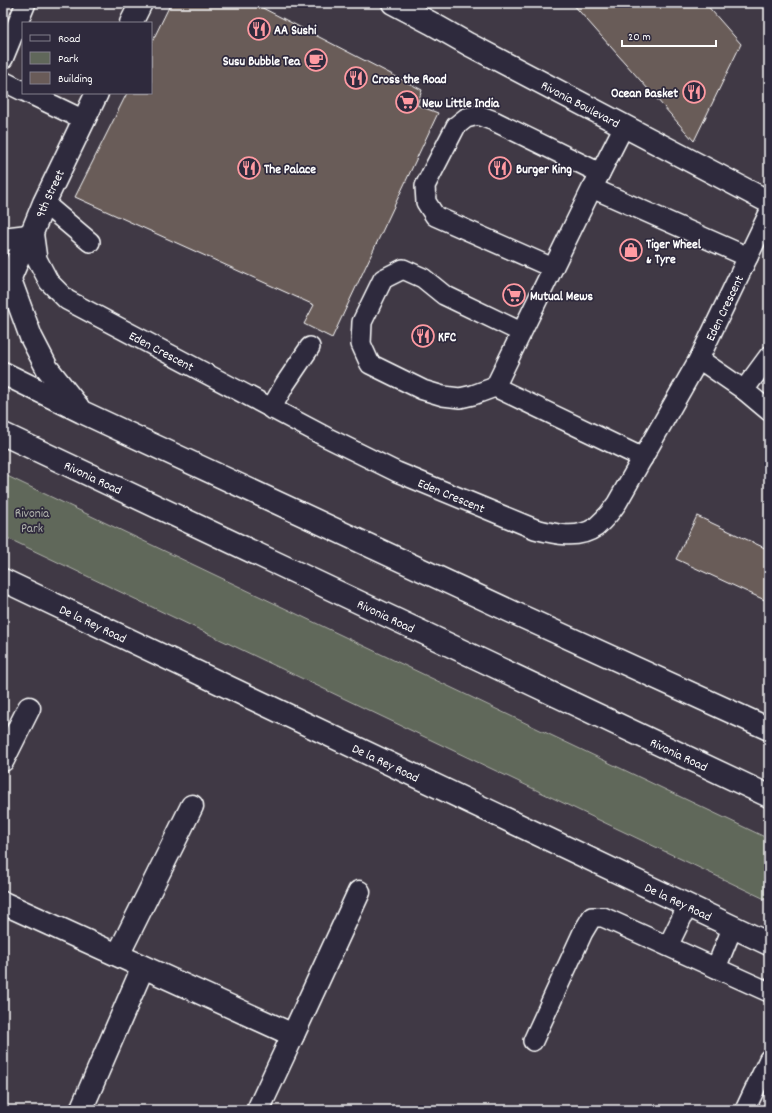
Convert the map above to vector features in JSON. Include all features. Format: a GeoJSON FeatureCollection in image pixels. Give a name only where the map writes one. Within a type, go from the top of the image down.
{"type":"FeatureCollection","features":[{"type":"Feature","properties":{"kind":"street"},"geometry":{"type":"LineString","coordinates":[[131,22],[140,3]]}},
{"type":"Feature","properties":{"kind":"street","name":"Rivonia Boulevard"},"geometry":{"type":"LineString","coordinates":[[393,3],[475,48],[769,202]]}},
{"type":"Feature","properties":{"kind":"street","name":"9th Street"},"geometry":{"type":"LineString","coordinates":[[7,278],[97,94]]}},
{"type":"Feature","properties":{"kind":"street"},"geometry":{"type":"LineString","coordinates":[[3,239],[30,233]]}},
{"type":"Feature","properties":{"kind":"street"},"geometry":{"type":"LineString","coordinates":[[7,278],[31,337],[47,368],[82,412]]}},
{"type":"Feature","properties":{"kind":"street"},"geometry":{"type":"LineString","coordinates":[[3,373],[82,412],[515,614],[769,729]]}},
{"type":"Feature","properties":{"kind":"street","name":"Rivonia Road"},"geometry":{"type":"LineString","coordinates":[[3,434],[769,796]]}},
{"type":"Feature","properties":{"kind":"street","name":"De la Rey Road"},"geometry":{"type":"LineString","coordinates":[[3,580],[769,944]]}},
{"type":"Feature","properties":{"kind":"street"},"geometry":{"type":"LineString","coordinates":[[3,760],[29,708]]}},
{"type":"Feature","properties":{"kind":"street"},"geometry":{"type":"LineString","coordinates":[[118,955],[192,806]]}},
{"type":"Feature","properties":{"kind":"street"},"geometry":{"type":"LineString","coordinates":[[258,1110],[359,892]]}},
{"type":"Feature","properties":{"kind":"street"},"geometry":{"type":"LineString","coordinates":[[3,903],[293,1035]]}},
{"type":"Feature","properties":{"kind":"street"},"geometry":{"type":"LineString","coordinates":[[81,1110],[143,967]]}},
{"type":"Feature","properties":{"kind":"lane"},"geometry":{"type":"LineString","coordinates":[[3,59],[17,42],[26,3]]}},
{"type":"Feature","properties":{"kind":"lane"},"geometry":{"type":"LineString","coordinates":[[3,81],[22,90]]}},
{"type":"Feature","properties":{"kind":"lane"},"geometry":{"type":"LineString","coordinates":[[30,94],[84,120]]}},
{"type":"Feature","properties":{"kind":"lane"},"geometry":{"type":"LineString","coordinates":[[553,268],[435,216],[426,202],[426,186],[456,126],[466,118],[478,115],[494,121],[596,180],[748,257]]}},
{"type":"Feature","properties":{"kind":"lane"},"geometry":{"type":"LineString","coordinates":[[521,332],[444,295],[423,278],[403,269],[383,279],[362,322],[361,344],[370,364],[422,390],[443,396],[460,398],[473,395],[495,386],[624,126]]}},
{"type":"Feature","properties":{"kind":"lane"},"geometry":{"type":"LineString","coordinates":[[44,202],[90,242]]}},
{"type":"Feature","properties":{"kind":"lane","name":"Eden Crescent"},"geometry":{"type":"LineString","coordinates":[[30,233],[37,259],[49,282],[67,300],[271,409],[397,472],[534,529],[554,534],[575,535],[594,528],[618,503],[699,359],[769,213]]}},
{"type":"Feature","properties":{"kind":"lane"},"geometry":{"type":"LineString","coordinates":[[271,409],[285,384],[310,347]]}},
{"type":"Feature","properties":{"kind":"lane"},"geometry":{"type":"LineString","coordinates":[[744,390],[769,356]]}},
{"type":"Feature","properties":{"kind":"lane"},"geometry":{"type":"LineString","coordinates":[[699,359],[744,390],[769,412]]}},
{"type":"Feature","properties":{"kind":"lane"},"geometry":{"type":"LineString","coordinates":[[495,386],[643,458]]}},
{"type":"Feature","properties":{"kind":"lane"},"geometry":{"type":"LineString","coordinates":[[668,946],[688,905]]}},
{"type":"Feature","properties":{"kind":"lane"},"geometry":{"type":"LineString","coordinates":[[533,1041],[583,932],[592,917],[603,917],[769,992]]}},
{"type":"Feature","properties":{"kind":"lane"},"geometry":{"type":"LineString","coordinates":[[716,968],[733,926]]}},
{"type":"Feature","properties":{"kind":"lane"},"geometry":{"type":"LineString","coordinates":[[745,1110],[769,1059]]}},
{"type":"Feature","properties":{"kind":"green space","name":"Rivonia Park"},"geometry":{"type":"Polygon","coordinates":[[[3,474],[769,839],[769,901],[3,536],[3,474]]]}},
{"type":"Feature","properties":{"kind":"building"},"geometry":{"type":"Polygon","coordinates":[[[171,3],[253,3],[422,90],[417,105],[438,113],[332,338],[304,324],[314,305],[75,197],[126,94],[152,94],[152,42],[171,3]]]}},
{"type":"Feature","properties":{"kind":"building"},"geometry":{"type":"Polygon","coordinates":[[[572,3],[705,3],[741,44],[694,141],[572,3]]]}},
{"type":"Feature","properties":{"kind":"building"},"geometry":{"type":"Polygon","coordinates":[[[697,516],[769,550],[769,602],[676,559],[697,516]]]}},
{"type":"Feature","properties":{"kind":"place","name":"AA Sushi"},"geometry":{"type":"Point","coordinates":[259,29]}},
{"type":"Feature","properties":{"kind":"place","name":"Susu Bubble Tea"},"geometry":{"type":"Point","coordinates":[316,60]}},
{"type":"Feature","properties":{"kind":"place","name":"Cross the Road"},"geometry":{"type":"Point","coordinates":[356,78]}},
{"type":"Feature","properties":{"kind":"place","name":"Ocean Basket"},"geometry":{"type":"Point","coordinates":[694,92]}},
{"type":"Feature","properties":{"kind":"place","name":"New Little India"},"geometry":{"type":"Point","coordinates":[407,102]}},
{"type":"Feature","properties":{"kind":"place","name":"The Palace"},"geometry":{"type":"Point","coordinates":[249,168]}},
{"type":"Feature","properties":{"kind":"place","name":"Burger King"},"geometry":{"type":"Point","coordinates":[500,168]}},
{"type":"Feature","properties":{"kind":"place","name":"Tiger Wheel & Tyre"},"geometry":{"type":"Point","coordinates":[631,250]}},
{"type":"Feature","properties":{"kind":"place","name":"Mutual Mews"},"geometry":{"type":"Point","coordinates":[514,295]}},
{"type":"Feature","properties":{"kind":"place","name":"KFC"},"geometry":{"type":"Point","coordinates":[423,336]}}]}
